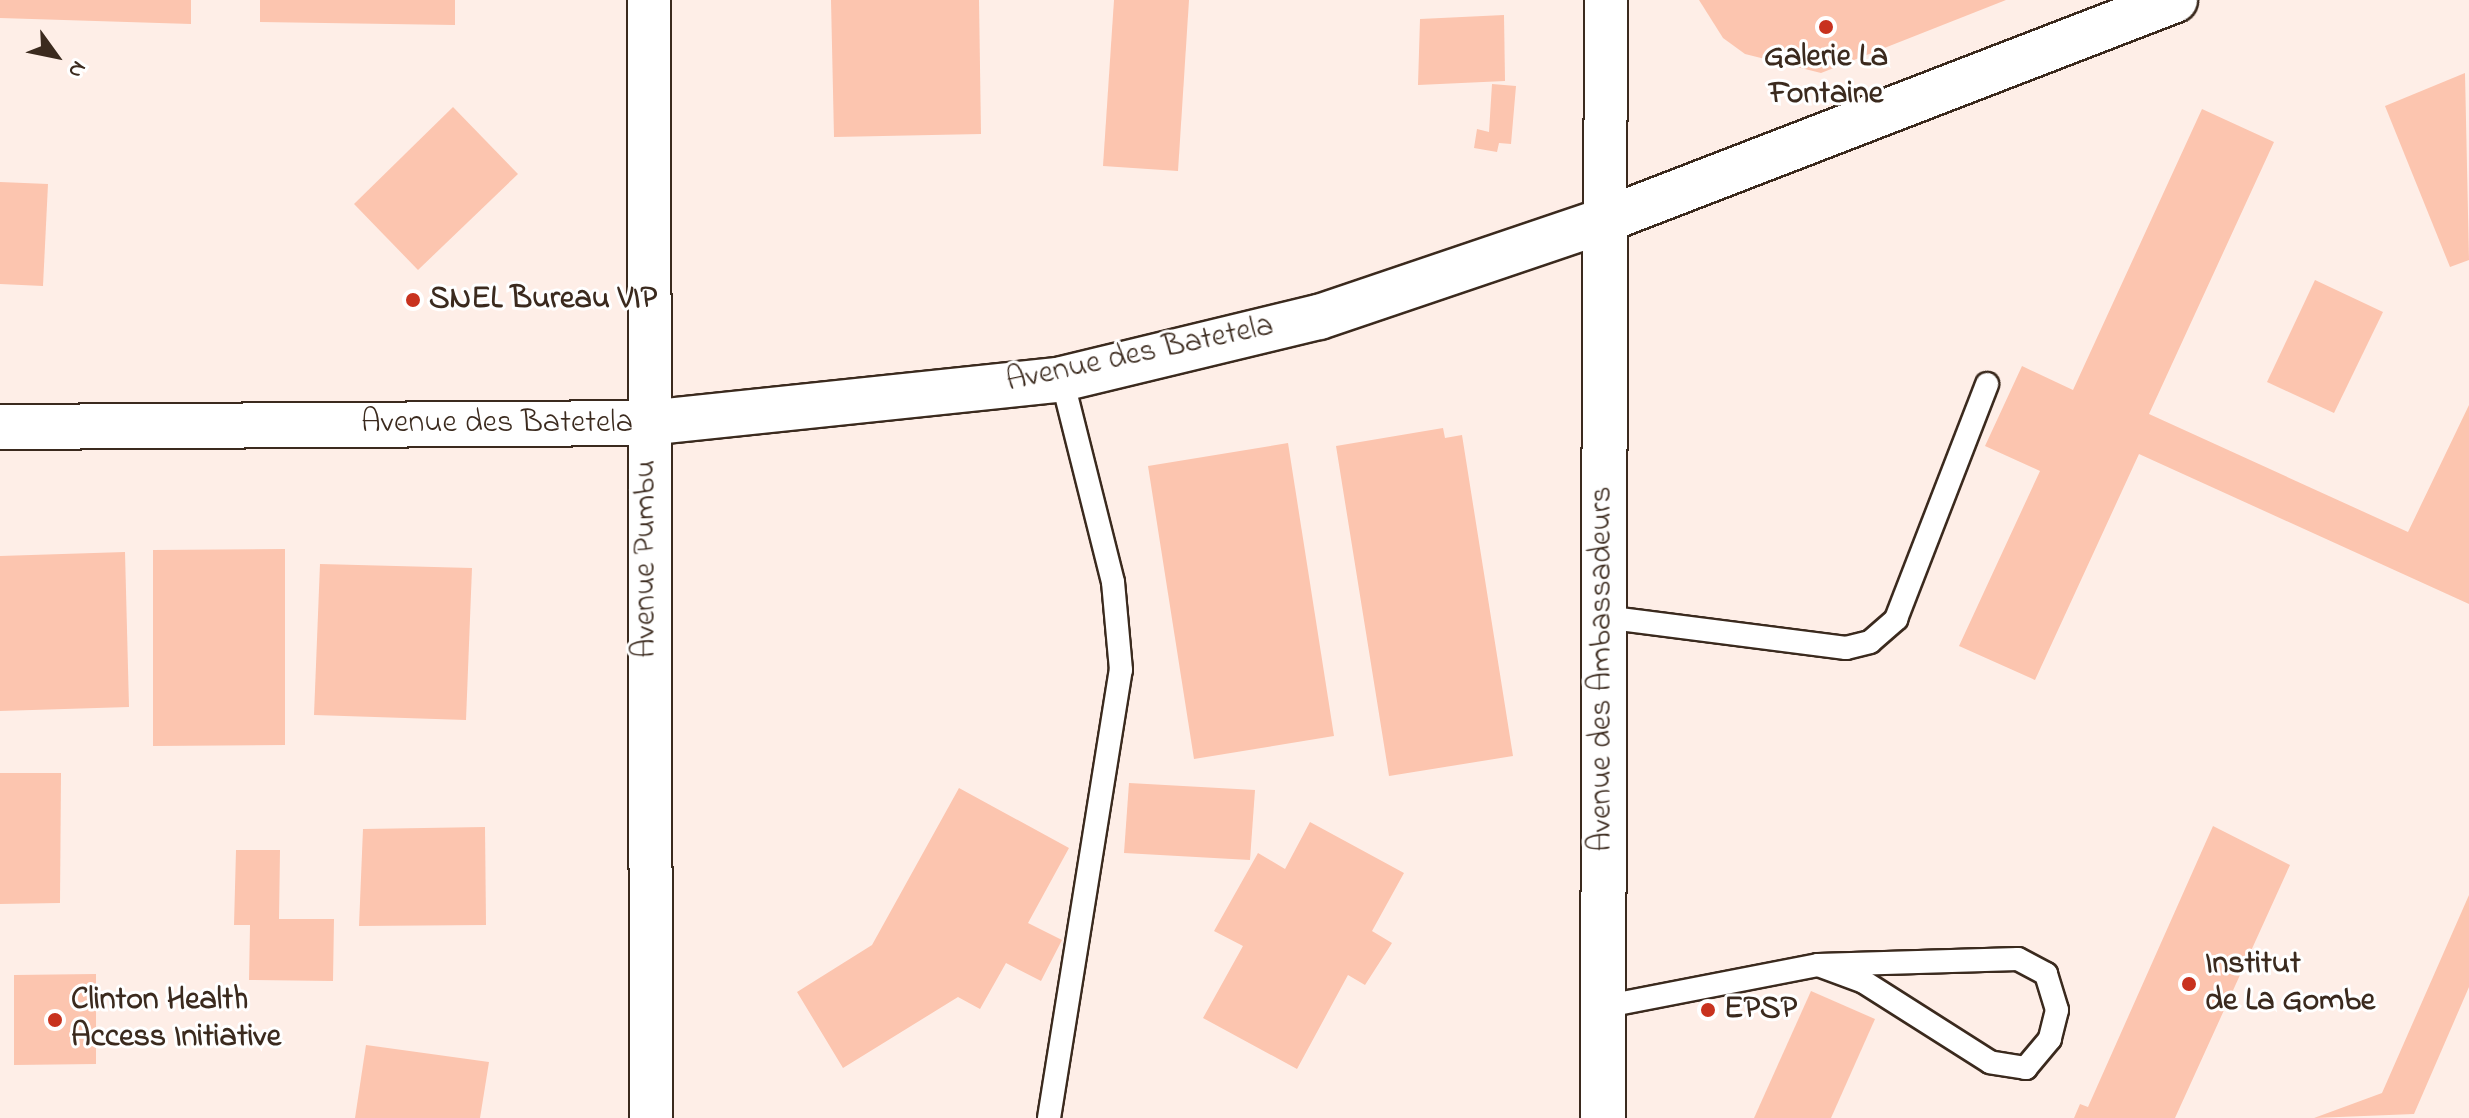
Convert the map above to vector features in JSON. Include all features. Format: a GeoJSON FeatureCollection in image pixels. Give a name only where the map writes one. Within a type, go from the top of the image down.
{"type":"FeatureCollection","features":[{"type":"Feature","properties":{"kind":"street","name":"Avenue Pumbu"},"geometry":{"type":"LineString","coordinates":[[649,0],[646,423],[651,1118]]}},
{"type":"Feature","properties":{"kind":"street"},"geometry":{"type":"LineString","coordinates":[[1605,220],[1606,0]]}},
{"type":"Feature","properties":{"kind":"street","name":"Avenue des Batetela"},"geometry":{"type":"LineString","coordinates":[[0,427],[646,423],[1062,379],[1319,317],[1605,220],[2175,0]]}},
{"type":"Feature","properties":{"kind":"street","name":"Avenue des Ambassadeurs"},"geometry":{"type":"LineString","coordinates":[[1603,1118],[1605,220]]}},
{"type":"Feature","properties":{"kind":"lane"},"geometry":{"type":"LineString","coordinates":[[1049,1118],[1121,670],[1113,582],[1062,379]]}},
{"type":"Feature","properties":{"kind":"lane"},"geometry":{"type":"LineString","coordinates":[[1604,617],[1846,648],[1870,642],[1896,619],[1987,384]]}},
{"type":"Feature","properties":{"kind":"lane"},"geometry":{"type":"LineString","coordinates":[[1602,1007],[1818,965],[2018,959],[2046,974],[2057,1010],[2050,1039],[2026,1068],[1990,1062],[1864,982],[1818,965]]}},
{"type":"Feature","properties":{"kind":"building"},"geometry":{"type":"Polygon","coordinates":[[[0,0],[191,0],[191,24],[0,18],[0,0]]]}},
{"type":"Feature","properties":{"kind":"building"},"geometry":{"type":"Polygon","coordinates":[[[260,0],[455,0],[455,25],[260,22],[260,0]]]}},
{"type":"Feature","properties":{"kind":"building"},"geometry":{"type":"Polygon","coordinates":[[[831,0],[979,0],[981,134],[834,137],[831,0]]]}},
{"type":"Feature","properties":{"kind":"building"},"geometry":{"type":"Polygon","coordinates":[[[1114,0],[1189,0],[1178,171],[1103,166],[1114,0]]]}},
{"type":"Feature","properties":{"kind":"building","name":"Galerie La Fontaine"},"geometry":{"type":"Polygon","coordinates":[[[1699,0],[2006,0],[1821,73],[1745,54],[1723,38],[1699,0]]]}},
{"type":"Feature","properties":{"kind":"building"},"geometry":{"type":"Polygon","coordinates":[[[1504,15],[1505,81],[1418,85],[1420,19],[1504,15]]]}},
{"type":"Feature","properties":{"kind":"building"},"geometry":{"type":"Polygon","coordinates":[[[2465,73],[2469,260],[2450,267],[2385,106],[2465,73]]]}},
{"type":"Feature","properties":{"kind":"building"},"geometry":{"type":"Polygon","coordinates":[[[1492,84],[1516,86],[1511,144],[1499,143],[1497,152],[1474,148],[1477,129],[1489,132],[1492,84]]]}},
{"type":"Feature","properties":{"kind":"building"},"geometry":{"type":"Polygon","coordinates":[[[453,107],[518,174],[418,270],[354,204],[453,107]]]}},
{"type":"Feature","properties":{"kind":"building"},"geometry":{"type":"Polygon","coordinates":[[[2202,109],[2274,142],[2149,414],[2408,532],[2469,405],[2469,604],[2139,454],[2035,680],[1959,646],[2040,471],[1985,446],[2022,366],[2073,390],[2202,109]]]}},
{"type":"Feature","properties":{"kind":"building"},"geometry":{"type":"Polygon","coordinates":[[[0,182],[48,184],[43,286],[0,284],[0,182]]]}},
{"type":"Feature","properties":{"kind":"building"},"geometry":{"type":"Polygon","coordinates":[[[2315,280],[2383,312],[2334,413],[2267,382],[2315,280]]]}},
{"type":"Feature","properties":{"kind":"building"},"geometry":{"type":"Polygon","coordinates":[[[1443,428],[1445,438],[1462,435],[1513,756],[1389,776],[1336,446],[1443,428]]]}},
{"type":"Feature","properties":{"kind":"building"},"geometry":{"type":"Polygon","coordinates":[[[1288,443],[1334,736],[1194,759],[1148,466],[1288,443]]]}},
{"type":"Feature","properties":{"kind":"building"},"geometry":{"type":"Polygon","coordinates":[[[285,549],[285,745],[153,746],[153,550],[285,549]]]}},
{"type":"Feature","properties":{"kind":"building"},"geometry":{"type":"Polygon","coordinates":[[[125,552],[129,707],[0,711],[0,556],[125,552]]]}},
{"type":"Feature","properties":{"kind":"building"},"geometry":{"type":"Polygon","coordinates":[[[320,564],[472,568],[466,720],[314,715],[320,564]]]}},
{"type":"Feature","properties":{"kind":"building"},"geometry":{"type":"Polygon","coordinates":[[[0,773],[61,773],[60,903],[0,904],[0,773]]]}},
{"type":"Feature","properties":{"kind":"building"},"geometry":{"type":"Polygon","coordinates":[[[1129,783],[1255,790],[1250,860],[1124,853],[1129,783]]]}},
{"type":"Feature","properties":{"kind":"building"},"geometry":{"type":"Polygon","coordinates":[[[959,788],[1069,848],[1028,923],[1062,940],[1041,981],[1006,963],[980,1009],[958,997],[843,1068],[797,992],[872,945],[959,788]]]}},
{"type":"Feature","properties":{"kind":"building"},"geometry":{"type":"Polygon","coordinates":[[[1310,822],[1404,873],[1372,931],[1392,943],[1365,985],[1348,975],[1297,1069],[1203,1018],[1243,946],[1214,931],[1258,853],[1285,869],[1310,822]]]}},
{"type":"Feature","properties":{"kind":"building","name":"Institut de La Gombe"},"geometry":{"type":"Polygon","coordinates":[[[2213,826],[2290,865],[2175,1118],[2074,1118],[2080,1104],[2088,1107],[2213,826]]]}},
{"type":"Feature","properties":{"kind":"building"},"geometry":{"type":"Polygon","coordinates":[[[485,827],[486,925],[359,926],[363,829],[485,827]]]}},
{"type":"Feature","properties":{"kind":"building"},"geometry":{"type":"Polygon","coordinates":[[[236,850],[280,850],[279,919],[334,919],[333,981],[249,980],[250,925],[234,925],[236,850]]]}},
{"type":"Feature","properties":{"kind":"building","name":"Institut de La Gombe"},"geometry":{"type":"Polygon","coordinates":[[[2469,895],[2469,987],[2414,1114],[2314,1118],[2382,1093],[2469,895]]]}},
{"type":"Feature","properties":{"kind":"building","name":"Clinton Health Access Initiative"},"geometry":{"type":"Polygon","coordinates":[[[96,974],[96,1064],[14,1065],[14,975],[96,974]]]}},
{"type":"Feature","properties":{"kind":"building"},"geometry":{"type":"Polygon","coordinates":[[[1811,991],[1875,1019],[1831,1118],[1754,1118],[1811,991]]]}},
{"type":"Feature","properties":{"kind":"building"},"geometry":{"type":"Polygon","coordinates":[[[366,1045],[489,1062],[480,1118],[355,1118],[366,1045]]]}},
{"type":"Feature","properties":{"kind":"place","name":"Galerie La Fontaine"},"geometry":{"type":"Point","coordinates":[1826,27]}},
{"type":"Feature","properties":{"kind":"place","name":"SNEL Bureau VIP"},"geometry":{"type":"Point","coordinates":[413,300]}},
{"type":"Feature","properties":{"kind":"place","name":"Institut de La Gombe"},"geometry":{"type":"Point","coordinates":[2189,984]}},
{"type":"Feature","properties":{"kind":"place","name":"EPSP"},"geometry":{"type":"Point","coordinates":[1708,1010]}},
{"type":"Feature","properties":{"kind":"place","name":"Clinton Health Access Initiative"},"geometry":{"type":"Point","coordinates":[55,1020]}}]}
